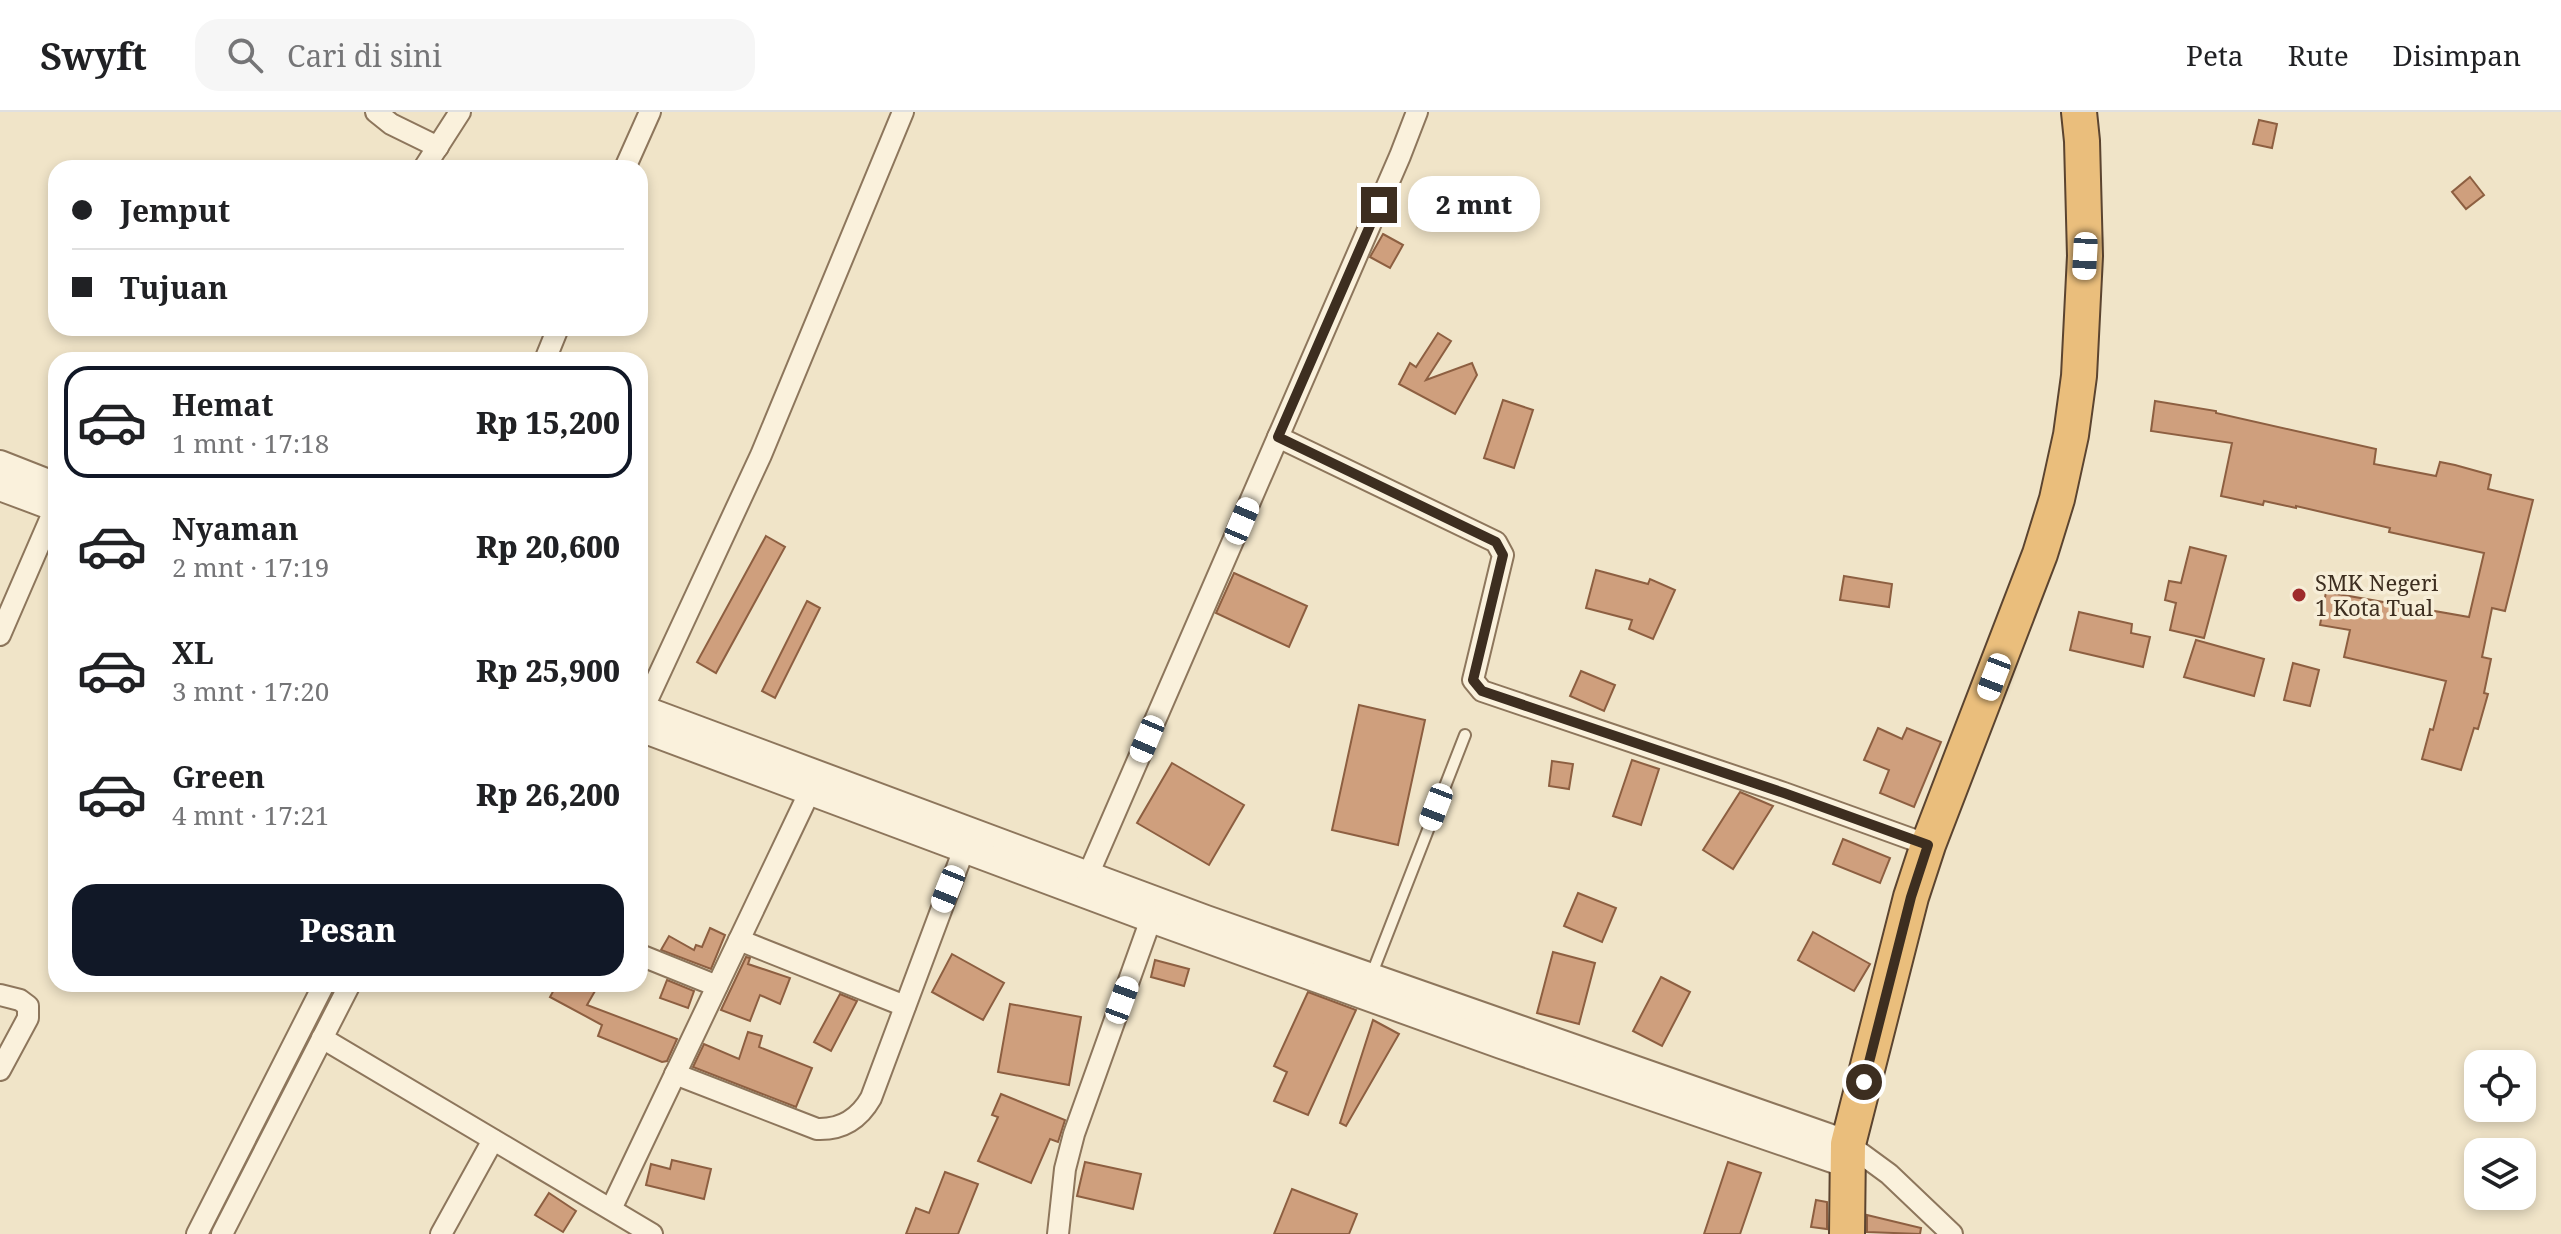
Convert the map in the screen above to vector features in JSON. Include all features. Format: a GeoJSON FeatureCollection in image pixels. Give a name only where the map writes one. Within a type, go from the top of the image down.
{"type":"FeatureCollection","features":[{"type":"Feature","properties":{"kind":"highway"},"geometry":{"type":"LineString","coordinates":[[1847,1234],[1849,1155],[1911,897],[1928,845],[2031,580],[2057,499],[2071,435],[2079,376],[2085,256],[2079,112]]}},
{"type":"Feature","properties":{"kind":"street"},"geometry":{"type":"LineString","coordinates":[[376,112],[391,124],[438,147]]}},
{"type":"Feature","properties":{"kind":"street"},"geometry":{"type":"LineString","coordinates":[[429,160],[460,112]]}},
{"type":"Feature","properties":{"kind":"street"},"geometry":{"type":"LineString","coordinates":[[629,160],[650,112]]}},
{"type":"Feature","properties":{"kind":"street"},"geometry":{"type":"LineString","coordinates":[[648,700],[761,455],[903,112]]}},
{"type":"Feature","properties":{"kind":"street"},"geometry":{"type":"LineString","coordinates":[[1088,875],[1417,112]]}},
{"type":"Feature","properties":{"kind":"street"},"geometry":{"type":"LineString","coordinates":[[1278,437],[1496,542],[1503,555],[1473,680],[1482,691],[1928,845]]}},
{"type":"Feature","properties":{"kind":"street"},"geometry":{"type":"LineString","coordinates":[[0,464],[48,483]]}},
{"type":"Feature","properties":{"kind":"street"},"geometry":{"type":"LineString","coordinates":[[0,487],[48,505]]}},
{"type":"Feature","properties":{"kind":"street"},"geometry":{"type":"LineString","coordinates":[[0,635],[48,526]]}},
{"type":"Feature","properties":{"kind":"street"},"geometry":{"type":"LineString","coordinates":[[648,718],[810,791],[1151,919],[1367,986],[1849,1155],[1889,1174],[1952,1234]]}},
{"type":"Feature","properties":{"kind":"street"},"geometry":{"type":"LineString","coordinates":[[648,718],[1088,875],[1367,986]]}},
{"type":"Feature","properties":{"kind":"street"},"geometry":{"type":"LineString","coordinates":[[611,1209],[810,791]]}},
{"type":"Feature","properties":{"kind":"street"},"geometry":{"type":"LineString","coordinates":[[675,1074],[817,1129],[835,1128],[851,1121],[863,1111],[871,1098],[964,849]]}},
{"type":"Feature","properties":{"kind":"street"},"geometry":{"type":"LineString","coordinates":[[1058,1234],[1063,1181],[1074,1134],[1151,919]]}},
{"type":"Feature","properties":{"kind":"street"},"geometry":{"type":"LineString","coordinates":[[739,940],[905,1006]]}},
{"type":"Feature","properties":{"kind":"street"},"geometry":{"type":"LineString","coordinates":[[648,958],[717,986]]}},
{"type":"Feature","properties":{"kind":"street"},"geometry":{"type":"LineString","coordinates":[[197,1234],[320,992]]}},
{"type":"Feature","properties":{"kind":"street"},"geometry":{"type":"LineString","coordinates":[[222,1234],[346,992]]}},
{"type":"Feature","properties":{"kind":"street"},"geometry":{"type":"LineString","coordinates":[[0,995],[20,1000],[28,1006],[28,1018],[0,1070]]}},
{"type":"Feature","properties":{"kind":"street"},"geometry":{"type":"LineString","coordinates":[[322,1038],[652,1234]]}},
{"type":"Feature","properties":{"kind":"street"},"geometry":{"type":"LineString","coordinates":[[441,1234],[493,1140]]}},
{"type":"Feature","properties":{"kind":"lane"},"geometry":{"type":"LineString","coordinates":[[1367,986],[1465,735]]}},
{"type":"Feature","properties":{"kind":"building"},"geometry":{"type":"Polygon","coordinates":[[[2259,120],[2277,124],[2272,148],[2253,144],[2259,120]]]}},
{"type":"Feature","properties":{"kind":"building"},"geometry":{"type":"Polygon","coordinates":[[[2470,177],[2484,195],[2466,209],[2452,192],[2470,177]]]}},
{"type":"Feature","properties":{"kind":"building"},"geometry":{"type":"Polygon","coordinates":[[[1383,234],[1403,245],[1390,268],[1370,257],[1383,234]]]}},
{"type":"Feature","properties":{"kind":"building"},"geometry":{"type":"Polygon","coordinates":[[[1438,333],[1451,341],[1426,380],[1472,363],[1477,375],[1455,414],[1399,384],[1410,363],[1416,367],[1438,333]]]}},
{"type":"Feature","properties":{"kind":"building"},"geometry":{"type":"Polygon","coordinates":[[[1503,400],[1533,410],[1514,468],[1484,458],[1503,400]]]}},
{"type":"Feature","properties":{"kind":"building"},"geometry":{"type":"Polygon","coordinates":[[[2155,401],[2216,411],[2376,449],[2374,464],[2436,476],[2440,462],[2455,465],[2491,475],[2488,489],[2533,500],[2505,611],[2492,608],[2482,657],[2491,659],[2484,693],[2488,694],[2461,770],[2422,759],[2446,681],[2344,657],[2350,630],[2320,625],[2326,592],[2469,617],[2484,553],[2389,532],[2390,528],[2296,506],[2264,501],[2263,505],[2221,496],[2232,443],[2151,431],[2155,401]]]}},
{"type":"Feature","properties":{"kind":"building"},"geometry":{"type":"Polygon","coordinates":[[[766,536],[785,547],[716,673],[697,662],[766,536]]]}},
{"type":"Feature","properties":{"kind":"building"},"geometry":{"type":"Polygon","coordinates":[[[2190,547],[2226,556],[2204,638],[2170,630],[2176,603],[2165,600],[2169,581],[2181,583],[2190,547]]]}},
{"type":"Feature","properties":{"kind":"building"},"geometry":{"type":"Polygon","coordinates":[[[1596,570],[1648,584],[1650,579],[1675,590],[1653,639],[1629,629],[1632,620],[1586,608],[1596,570]]]}},
{"type":"Feature","properties":{"kind":"building"},"geometry":{"type":"Polygon","coordinates":[[[1234,573],[1307,606],[1289,647],[1216,613],[1234,573]]]}},
{"type":"Feature","properties":{"kind":"building"},"geometry":{"type":"Polygon","coordinates":[[[1844,576],[1892,584],[1889,607],[1840,600],[1844,576]]]}},
{"type":"Feature","properties":{"kind":"building"},"geometry":{"type":"Polygon","coordinates":[[[807,601],[820,608],[775,698],[762,691],[807,601]]]}},
{"type":"Feature","properties":{"kind":"building"},"geometry":{"type":"Polygon","coordinates":[[[2079,612],[2132,624],[2131,633],[2150,637],[2143,667],[2070,650],[2079,612]]]}},
{"type":"Feature","properties":{"kind":"building"},"geometry":{"type":"Polygon","coordinates":[[[2196,640],[2264,659],[2254,696],[2184,677],[2196,640]]]}},
{"type":"Feature","properties":{"kind":"building"},"geometry":{"type":"Polygon","coordinates":[[[2293,663],[2319,670],[2310,706],[2284,700],[2293,663]]]}},
{"type":"Feature","properties":{"kind":"building"},"geometry":{"type":"Polygon","coordinates":[[[1581,671],[1615,685],[1604,711],[1570,696],[1581,671]]]}},
{"type":"Feature","properties":{"kind":"building"},"geometry":{"type":"Polygon","coordinates":[[[1359,705],[1425,720],[1398,845],[1332,830],[1359,705]]]}},
{"type":"Feature","properties":{"kind":"building"},"geometry":{"type":"Polygon","coordinates":[[[1878,728],[1902,739],[1907,728],[1941,742],[1914,807],[1880,793],[1889,770],[1864,760],[1878,728]]]}},
{"type":"Feature","properties":{"kind":"building"},"geometry":{"type":"Polygon","coordinates":[[[1632,760],[1659,769],[1641,825],[1613,816],[1632,760]]]}},
{"type":"Feature","properties":{"kind":"building"},"geometry":{"type":"Polygon","coordinates":[[[1552,761],[1573,764],[1569,789],[1549,786],[1552,761]]]}},
{"type":"Feature","properties":{"kind":"building"},"geometry":{"type":"Polygon","coordinates":[[[1172,763],[1244,805],[1209,865],[1137,823],[1172,763]]]}},
{"type":"Feature","properties":{"kind":"building"},"geometry":{"type":"Polygon","coordinates":[[[1740,792],[1773,806],[1733,869],[1703,850],[1740,792]]]}},
{"type":"Feature","properties":{"kind":"building"},"geometry":{"type":"Polygon","coordinates":[[[1843,839],[1890,858],[1880,883],[1833,864],[1843,839]]]}},
{"type":"Feature","properties":{"kind":"building"},"geometry":{"type":"Polygon","coordinates":[[[1578,893],[1616,908],[1602,942],[1564,926],[1578,893]]]}},
{"type":"Feature","properties":{"kind":"building"},"geometry":{"type":"Polygon","coordinates":[[[710,928],[725,935],[711,969],[661,950],[669,936],[694,950],[696,945],[702,947],[710,928]]]}},
{"type":"Feature","properties":{"kind":"building"},"geometry":{"type":"Polygon","coordinates":[[[1813,932],[1870,964],[1854,991],[1798,960],[1813,932]]]}},
{"type":"Feature","properties":{"kind":"building"},"geometry":{"type":"Polygon","coordinates":[[[1553,952],[1595,963],[1579,1024],[1537,1013],[1553,952]]]}},
{"type":"Feature","properties":{"kind":"building"},"geometry":{"type":"Polygon","coordinates":[[[952,954],[1004,983],[983,1020],[932,992],[952,954]]]}},
{"type":"Feature","properties":{"kind":"building"},"geometry":{"type":"Polygon","coordinates":[[[746,957],[750,958],[748,964],[790,978],[780,1004],[760,995],[750,1021],[721,1010],[746,957]]]}},
{"type":"Feature","properties":{"kind":"building"},"geometry":{"type":"Polygon","coordinates":[[[1155,960],[1189,969],[1184,986],[1151,977],[1155,960]]]}},
{"type":"Feature","properties":{"kind":"building"},"geometry":{"type":"Polygon","coordinates":[[[1661,977],[1690,992],[1662,1046],[1633,1031],[1661,977]]]}},
{"type":"Feature","properties":{"kind":"building"},"geometry":{"type":"Polygon","coordinates":[[[667,980],[694,991],[688,1008],[660,998],[667,980]]]}},
{"type":"Feature","properties":{"kind":"building"},"geometry":{"type":"Polygon","coordinates":[[[553,992],[594,992],[587,1005],[677,1039],[667,1061],[662,1062],[598,1036],[602,1025],[550,997],[553,992]]]}},
{"type":"Feature","properties":{"kind":"building"},"geometry":{"type":"Polygon","coordinates":[[[1308,992],[1356,1010],[1308,1115],[1274,1101],[1287,1072],[1274,1066],[1308,992]]]}},
{"type":"Feature","properties":{"kind":"building"},"geometry":{"type":"Polygon","coordinates":[[[840,994],[857,1001],[831,1051],[814,1042],[840,994]]]}},
{"type":"Feature","properties":{"kind":"building"},"geometry":{"type":"Polygon","coordinates":[[[1010,1004],[1081,1017],[1069,1085],[998,1072],[1010,1004]]]}},
{"type":"Feature","properties":{"kind":"building"},"geometry":{"type":"Polygon","coordinates":[[[1373,1020],[1399,1034],[1346,1126],[1340,1123],[1373,1020]]]}},
{"type":"Feature","properties":{"kind":"building"},"geometry":{"type":"Polygon","coordinates":[[[748,1032],[762,1036],[759,1047],[812,1068],[796,1107],[693,1067],[704,1044],[739,1059],[748,1032]]]}},
{"type":"Feature","properties":{"kind":"building"},"geometry":{"type":"Polygon","coordinates":[[[1001,1094],[1065,1120],[1058,1142],[1050,1139],[1031,1183],[978,1161],[998,1117],[992,1115],[1001,1094]]]}},
{"type":"Feature","properties":{"kind":"building"},"geometry":{"type":"Polygon","coordinates":[[[672,1160],[711,1169],[704,1199],[646,1185],[651,1164],[670,1169],[672,1160]]]}},
{"type":"Feature","properties":{"kind":"building"},"geometry":{"type":"Polygon","coordinates":[[[1085,1162],[1141,1174],[1133,1209],[1077,1196],[1085,1162]]]}},
{"type":"Feature","properties":{"kind":"building"},"geometry":{"type":"Polygon","coordinates":[[[1728,1162],[1761,1173],[1740,1234],[1704,1234],[1728,1162]]]}},
{"type":"Feature","properties":{"kind":"building"},"geometry":{"type":"Polygon","coordinates":[[[945,1172],[978,1184],[958,1234],[906,1234],[916,1208],[929,1213],[945,1172]]]}},
{"type":"Feature","properties":{"kind":"building"},"geometry":{"type":"Polygon","coordinates":[[[1292,1189],[1357,1214],[1349,1234],[1274,1234],[1292,1189]]]}},
{"type":"Feature","properties":{"kind":"building"},"geometry":{"type":"Polygon","coordinates":[[[549,1193],[576,1211],[563,1232],[535,1215],[549,1193]]]}},
{"type":"Feature","properties":{"kind":"building"},"geometry":{"type":"Polygon","coordinates":[[[1816,1200],[1827,1202],[1827,1229],[1811,1227],[1816,1200]]]}},
{"type":"Feature","properties":{"kind":"building"},"geometry":{"type":"Polygon","coordinates":[[[1867,1215],[1921,1228],[1920,1234],[1867,1232],[1867,1215]]]}},
{"type":"Feature","properties":{"kind":"place","name":"SMK Negeri 1 Kota Tual"},"geometry":{"type":"Point","coordinates":[2299,595]}},
{"type":"Feature","properties":{"kind":"route"},"geometry":{"type":"LineString","coordinates":[[1379,205],[1278,437],[1496,542],[1503,555],[1473,680],[1482,691],[1928,845],[1911,897],[1864,1082]]}}]}
